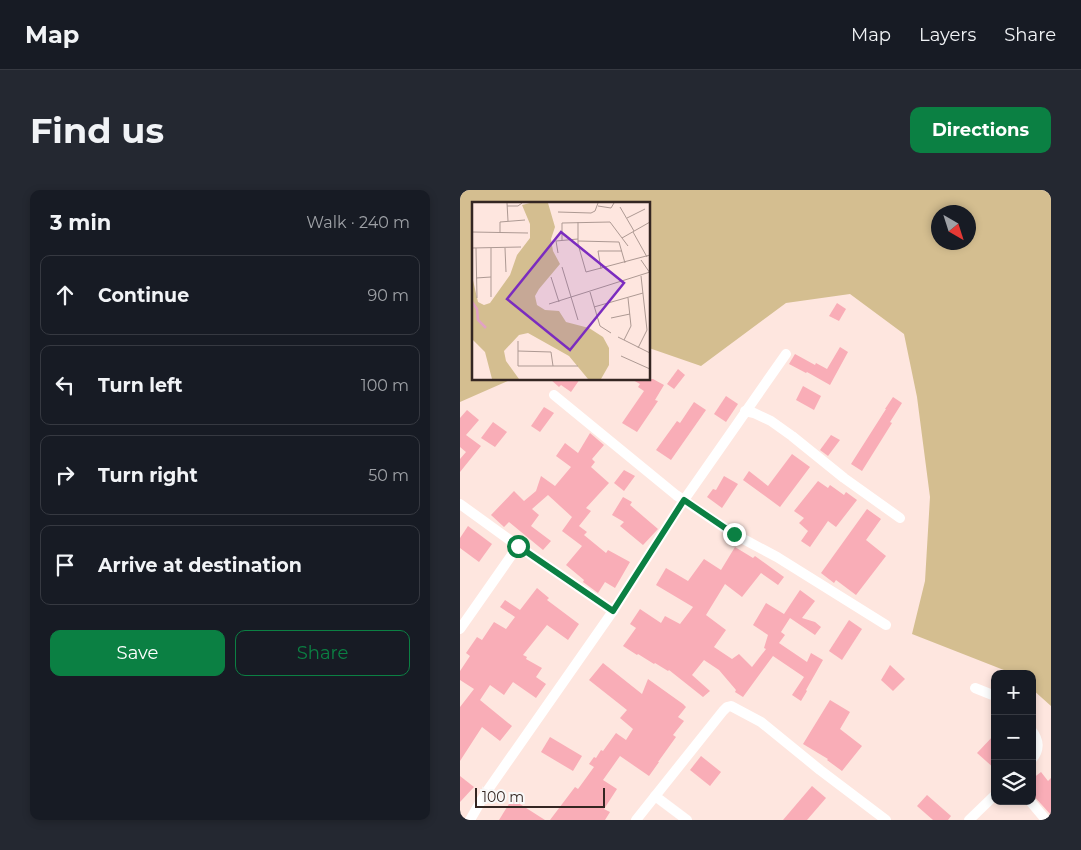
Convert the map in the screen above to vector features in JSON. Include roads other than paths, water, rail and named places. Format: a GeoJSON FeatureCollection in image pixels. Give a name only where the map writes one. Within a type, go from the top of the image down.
{"type":"FeatureCollection","features":[{"type":"Feature","properties":{"kind":"street"},"geometry":{"type":"LineString","coordinates":[[470,820],[485,794],[613,611],[684,500],[786,354]]}},
{"type":"Feature","properties":{"kind":"street"},"geometry":{"type":"LineString","coordinates":[[554,395],[684,500],[734,534],[785,562],[886,625]]}},
{"type":"Feature","properties":{"kind":"street"},"geometry":{"type":"LineString","coordinates":[[745,411],[754,413],[778,426],[844,478],[900,518]]}},
{"type":"Feature","properties":{"kind":"street"},"geometry":{"type":"LineString","coordinates":[[460,504],[613,611]]}},
{"type":"Feature","properties":{"kind":"street"},"geometry":{"type":"LineString","coordinates":[[460,629],[518,546]]}},
{"type":"Feature","properties":{"kind":"street"},"geometry":{"type":"LineString","coordinates":[[975,688],[991,694]]}},
{"type":"Feature","properties":{"kind":"street"},"geometry":{"type":"LineString","coordinates":[[636,820],[727,707],[731,706],[761,722],[886,820]]}},
{"type":"Feature","properties":{"kind":"street"},"geometry":{"type":"LineString","coordinates":[[1036,737],[1038,746],[1036,753]]}},
{"type":"Feature","properties":{"kind":"street"},"geometry":{"type":"LineString","coordinates":[[655,796],[687,820]]}},
{"type":"Feature","properties":{"kind":"street"},"geometry":{"type":"LineString","coordinates":[[969,820],[991,799]]}},
{"type":"Feature","properties":{"kind":"street"},"geometry":{"type":"LineString","coordinates":[[1033,805],[1046,820]]}}]}
